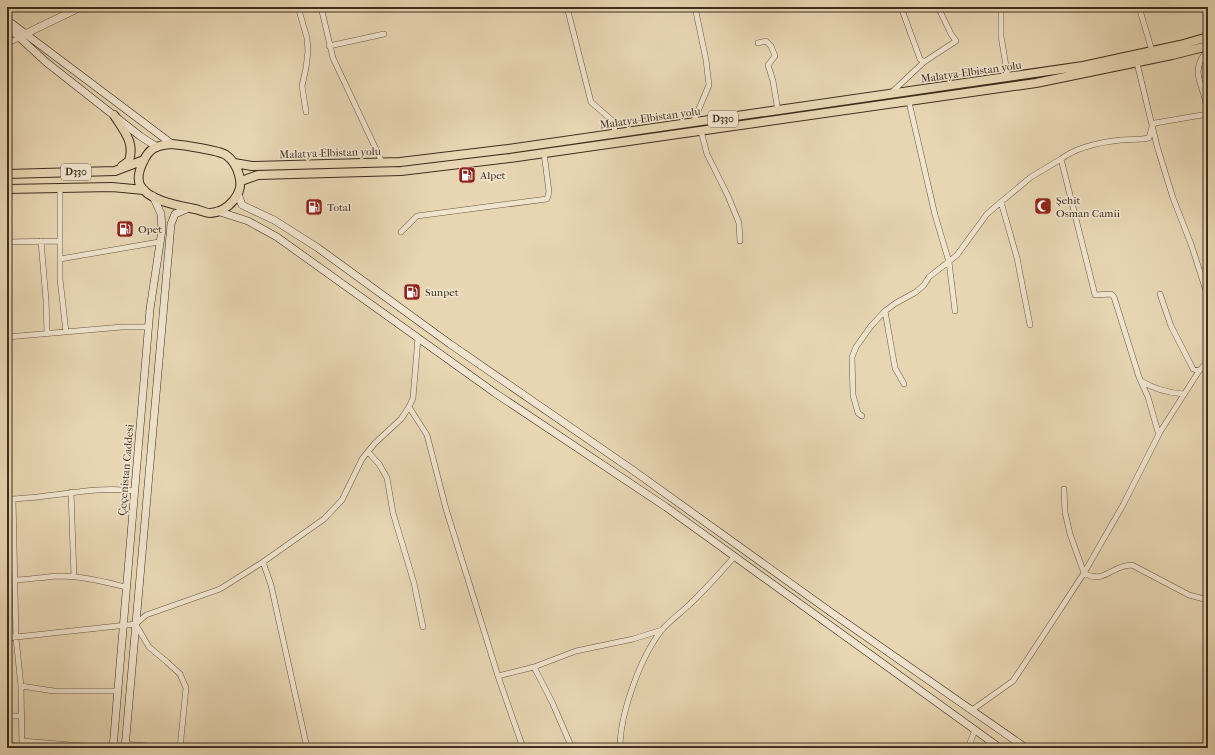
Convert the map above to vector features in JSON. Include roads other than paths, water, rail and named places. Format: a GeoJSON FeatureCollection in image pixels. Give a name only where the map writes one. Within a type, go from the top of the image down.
{"type":"FeatureCollection","features":[{"type":"Feature","properties":{"kind":"main road"},"geometry":{"type":"LineString","coordinates":[[23,36],[81,7]]}},
{"type":"Feature","properties":{"kind":"main road"},"geometry":{"type":"LineString","coordinates":[[7,20],[46,62],[114,116],[157,147]]}},
{"type":"Feature","properties":{"kind":"main road"},"geometry":{"type":"LineString","coordinates":[[7,26],[172,144]]}},
{"type":"Feature","properties":{"kind":"main road","name":"Malatya-Elbistan yolu"},"geometry":{"type":"LineString","coordinates":[[234,163],[252,166],[400,162],[508,149],[1083,66],[1208,37]]}},
{"type":"Feature","properties":{"kind":"main road","name":"Malatya-Elbistan yolu"},"geometry":{"type":"LineString","coordinates":[[241,181],[258,175],[401,171],[544,153],[1036,83],[1137,63],[1208,46]]}},
{"type":"Feature","properties":{"kind":"main road"},"geometry":{"type":"LineString","coordinates":[[114,116],[129,138],[131,153],[129,162],[115,171]]}},
{"type":"Feature","properties":{"kind":"main road"},"geometry":{"type":"LineString","coordinates":[[172,144],[225,155],[234,163],[241,181],[240,190],[226,208],[210,213],[172,204],[152,196],[144,190],[140,184],[139,177],[140,168],[146,154],[161,145],[172,144]]}},
{"type":"Feature","properties":{"kind":"main road","name":"D330"},"geometry":{"type":"LineString","coordinates":[[7,174],[115,171],[144,160]]}},
{"type":"Feature","properties":{"kind":"main road","name":"D330"},"geometry":{"type":"LineString","coordinates":[[7,189],[112,187],[144,190]]}},
{"type":"Feature","properties":{"kind":"main road"},"geometry":{"type":"LineString","coordinates":[[238,194],[242,204],[274,220],[318,248],[450,344],[634,471],[1026,748]]}},
{"type":"Feature","properties":{"kind":"main road","name":"Çeçenistan Caddesi"},"geometry":{"type":"LineString","coordinates":[[113,748],[149,327],[159,242],[162,230],[160,214],[152,196]]}},
{"type":"Feature","properties":{"kind":"main road"},"geometry":{"type":"LineString","coordinates":[[125,746],[171,224],[175,214],[189,208]]}},
{"type":"Feature","properties":{"kind":"main road"},"geometry":{"type":"LineString","coordinates":[[217,211],[248,221],[276,237],[495,393],[666,507],[1000,748]]}},
{"type":"Feature","properties":{"kind":"street"},"geometry":{"type":"LineString","coordinates":[[298,7],[307,38],[308,51],[302,86],[306,112]]}},
{"type":"Feature","properties":{"kind":"street"},"geometry":{"type":"LineString","coordinates":[[321,7],[329,46],[338,70],[382,162]]}},
{"type":"Feature","properties":{"kind":"street"},"geometry":{"type":"LineString","coordinates":[[568,7],[591,102],[615,123],[614,134]]}},
{"type":"Feature","properties":{"kind":"street"},"geometry":{"type":"LineString","coordinates":[[693,123],[708,85],[706,60],[695,7]]}},
{"type":"Feature","properties":{"kind":"street"},"geometry":{"type":"LineString","coordinates":[[901,7],[920,59],[924,62]]}},
{"type":"Feature","properties":{"kind":"street"},"geometry":{"type":"LineString","coordinates":[[889,95],[924,62],[956,40],[951,34],[938,7]]}},
{"type":"Feature","properties":{"kind":"street"},"geometry":{"type":"LineString","coordinates":[[1139,7],[1152,51]]}},
{"type":"Feature","properties":{"kind":"street"},"geometry":{"type":"LineString","coordinates":[[1001,8],[1001,36],[1008,78]]}},
{"type":"Feature","properties":{"kind":"street"},"geometry":{"type":"LineString","coordinates":[[329,46],[384,34]]}},
{"type":"Feature","properties":{"kind":"street"},"geometry":{"type":"LineString","coordinates":[[7,43],[23,36]]}},
{"type":"Feature","properties":{"kind":"street"},"geometry":{"type":"LineString","coordinates":[[758,43],[766,41],[771,46],[774,56],[768,65],[773,81],[778,111]]}},
{"type":"Feature","properties":{"kind":"street"},"geometry":{"type":"LineString","coordinates":[[862,416],[858,413],[853,395],[852,357],[856,347],[871,326],[885,311],[916,292],[924,285],[929,277],[957,255],[988,214],[1001,202],[1031,177],[1061,160],[1068,154],[1094,144],[1150,138],[1152,127],[1155,123],[1207,115],[1198,68],[1201,60],[1208,50]]}},
{"type":"Feature","properties":{"kind":"street"},"geometry":{"type":"LineString","coordinates":[[1137,63],[1152,127],[1173,198],[1191,244],[1208,297]]}},
{"type":"Feature","properties":{"kind":"street"},"geometry":{"type":"LineString","coordinates":[[909,102],[936,215],[949,262],[955,311]]}},
{"type":"Feature","properties":{"kind":"street"},"geometry":{"type":"LineString","coordinates":[[701,131],[707,154],[728,196],[739,223],[740,241]]}},
{"type":"Feature","properties":{"kind":"street"},"geometry":{"type":"LineString","coordinates":[[401,232],[417,216],[547,199],[549,192],[544,153]]}},
{"type":"Feature","properties":{"kind":"street"},"geometry":{"type":"LineString","coordinates":[[1061,160],[1095,295],[1111,294],[1114,297],[1141,381],[1148,398],[1155,426],[1158,432],[1160,432]]}},
{"type":"Feature","properties":{"kind":"street"},"geometry":{"type":"LineString","coordinates":[[60,188],[60,279],[66,332]]}},
{"type":"Feature","properties":{"kind":"street"},"geometry":{"type":"LineString","coordinates":[[1001,202],[1016,253],[1030,326]]}},
{"type":"Feature","properties":{"kind":"street"},"geometry":{"type":"LineString","coordinates":[[41,241],[47,334]]}},
{"type":"Feature","properties":{"kind":"street"},"geometry":{"type":"LineString","coordinates":[[7,242],[59,241]]}},
{"type":"Feature","properties":{"kind":"street"},"geometry":{"type":"LineString","coordinates":[[60,259],[159,242]]}},
{"type":"Feature","properties":{"kind":"street"},"geometry":{"type":"LineString","coordinates":[[1160,294],[1171,326],[1193,369],[1199,371]]}},
{"type":"Feature","properties":{"kind":"street"},"geometry":{"type":"LineString","coordinates":[[885,311],[895,368],[904,384]]}},
{"type":"Feature","properties":{"kind":"street"},"geometry":{"type":"LineString","coordinates":[[7,337],[122,327],[149,327]]}},
{"type":"Feature","properties":{"kind":"street"},"geometry":{"type":"LineString","coordinates":[[7,638],[136,624],[146,615],[220,589],[263,562],[324,519],[342,500],[362,459],[375,443],[401,419],[409,407],[412,398],[418,338]]}},
{"type":"Feature","properties":{"kind":"street"},"geometry":{"type":"LineString","coordinates":[[972,710],[1012,681],[1084,573],[1123,505],[1160,432],[1199,371],[1208,361]]}},
{"type":"Feature","properties":{"kind":"street"},"geometry":{"type":"LineString","coordinates":[[1141,381],[1149,386],[1174,394],[1184,394]]}},
{"type":"Feature","properties":{"kind":"street"},"geometry":{"type":"LineString","coordinates":[[409,407],[427,435],[446,509],[498,676],[523,748]]}},
{"type":"Feature","properties":{"kind":"street"},"geometry":{"type":"LineString","coordinates":[[368,452],[379,464],[387,478],[393,513],[414,583],[423,627]]}},
{"type":"Feature","properties":{"kind":"street"},"geometry":{"type":"LineString","coordinates":[[7,499],[71,492],[118,489],[135,491]]}},
{"type":"Feature","properties":{"kind":"street"},"geometry":{"type":"LineString","coordinates":[[1064,489],[1070,534],[1084,573],[1091,577],[1101,577],[1123,565],[1132,565],[1189,595],[1208,600]]}},
{"type":"Feature","properties":{"kind":"street"},"geometry":{"type":"LineString","coordinates":[[71,492],[74,577]]}},
{"type":"Feature","properties":{"kind":"street"},"geometry":{"type":"LineString","coordinates":[[14,499],[16,638],[21,686],[22,748]]}},
{"type":"Feature","properties":{"kind":"street"},"geometry":{"type":"LineString","coordinates":[[620,748],[620,733],[630,698],[644,660],[662,630],[705,590],[734,557]]}},
{"type":"Feature","properties":{"kind":"street"},"geometry":{"type":"LineString","coordinates":[[263,562],[271,584],[307,748]]}},
{"type":"Feature","properties":{"kind":"street"},"geometry":{"type":"LineString","coordinates":[[16,580],[59,576],[86,578],[126,587]]}},
{"type":"Feature","properties":{"kind":"street"},"geometry":{"type":"LineString","coordinates":[[136,624],[149,647],[180,674],[186,688],[180,748]]}},
{"type":"Feature","properties":{"kind":"street"},"geometry":{"type":"LineString","coordinates":[[498,676],[534,667],[576,651],[633,639],[662,630]]}},
{"type":"Feature","properties":{"kind":"street"},"geometry":{"type":"LineString","coordinates":[[534,667],[552,702],[572,748]]}},
{"type":"Feature","properties":{"kind":"street"},"geometry":{"type":"LineString","coordinates":[[21,686],[54,692],[118,691]]}},
{"type":"Feature","properties":{"kind":"street"},"geometry":{"type":"LineString","coordinates":[[7,716],[22,716]]}},
{"type":"Feature","properties":{"kind":"street"},"geometry":{"type":"LineString","coordinates":[[968,748],[975,730]]}},
{"type":"Feature","properties":{"kind":"street"},"geometry":{"type":"LineString","coordinates":[[22,741],[108,748]]}},
{"type":"Feature","properties":{"kind":"street"},"geometry":{"type":"LineString","coordinates":[[125,746],[171,748]]}},
{"type":"Feature","properties":{"kind":"street"},"geometry":{"type":"LineString","coordinates":[[592,748],[612,748]]}},
{"type":"Feature","properties":{"kind":"place","name":"Alpet"},"geometry":{"type":"Point","coordinates":[467,175]}},
{"type":"Feature","properties":{"kind":"place","name":"Şehit Osman Camii"},"geometry":{"type":"Point","coordinates":[1043,206]}},
{"type":"Feature","properties":{"kind":"place","name":"Total"},"geometry":{"type":"Point","coordinates":[314,207]}},
{"type":"Feature","properties":{"kind":"place","name":"Opet"},"geometry":{"type":"Point","coordinates":[125,229]}},
{"type":"Feature","properties":{"kind":"place","name":"Sunpet"},"geometry":{"type":"Point","coordinates":[412,292]}}]}
